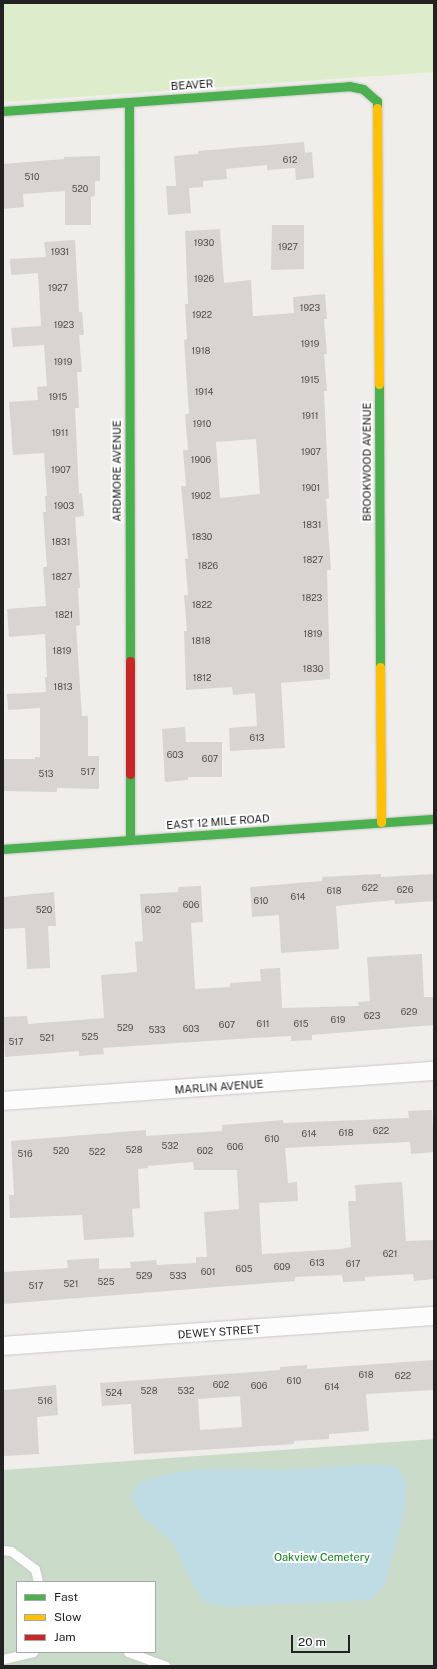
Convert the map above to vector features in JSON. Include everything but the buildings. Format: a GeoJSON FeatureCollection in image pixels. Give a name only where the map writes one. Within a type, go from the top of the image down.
{"type":"FeatureCollection","features":[{"type":"Feature","properties":{"kind":"street","name":"BEAVER"},"geometry":{"type":"LineString","coordinates":[[3,110],[349,86],[363,89],[377,101]]}},
{"type":"Feature","properties":{"kind":"street","name":"BROOKWOOD AVENUE"},"geometry":{"type":"LineString","coordinates":[[377,101],[381,822]]}},
{"type":"Feature","properties":{"kind":"street","name":"ARDMORE AVENUE"},"geometry":{"type":"LineString","coordinates":[[129,102],[130,840]]}},
{"type":"Feature","properties":{"kind":"street","name":"EAST 12 MILE ROAD"},"geometry":{"type":"LineString","coordinates":[[3,849],[434,819]]}},
{"type":"Feature","properties":{"kind":"street","name":"MARLIN AVENUE"},"geometry":{"type":"LineString","coordinates":[[3,1101],[434,1071]]}},
{"type":"Feature","properties":{"kind":"street","name":"DEWEY STREET"},"geometry":{"type":"LineString","coordinates":[[3,1346],[434,1316]]}},
{"type":"Feature","properties":{"kind":"lane"},"geometry":{"type":"LineString","coordinates":[[3,1550],[11,1551],[35,1569],[38,1581]]}},
{"type":"Feature","properties":{"kind":"lane"},"geometry":{"type":"LineString","coordinates":[[3,1658],[28,1653]]}},
{"type":"Feature","properties":{"kind":"lane"},"geometry":{"type":"LineString","coordinates":[[131,1653],[166,1666]]}},
{"type":"Feature","properties":{"kind":"green space"},"geometry":{"type":"Polygon","coordinates":[[[3,3],[434,3],[434,72],[3,102],[3,3]]]}},
{"type":"Feature","properties":{"kind":"green space","name":"Oakview Cemetery"},"geometry":{"type":"Polygon","coordinates":[[[434,1439],[434,1666],[3,1666],[3,1470],[434,1439]]]}},
{"type":"Feature","properties":{"kind":"water"},"geometry":{"type":"Polygon","coordinates":[[[367,1464],[396,1466],[407,1483],[405,1509],[385,1585],[370,1600],[223,1607],[203,1601],[184,1569],[175,1545],[140,1514],[131,1498],[139,1482],[180,1471],[213,1469],[290,1470],[367,1464]]]}},
{"type":"Feature","properties":{"kind":"traffic: fast"},"geometry":{"type":"LineString","coordinates":[[3,111],[349,86],[363,89],[377,101],[377,108]]}},
{"type":"Feature","properties":{"kind":"traffic: fast"},"geometry":{"type":"LineString","coordinates":[[129,102],[130,661]]}},
{"type":"Feature","properties":{"kind":"traffic: fast"},"geometry":{"type":"LineString","coordinates":[[379,384],[380,667]]}},
{"type":"Feature","properties":{"kind":"traffic: fast"},"geometry":{"type":"LineString","coordinates":[[130,774],[130,840]]}},
{"type":"Feature","properties":{"kind":"traffic: fast"},"geometry":{"type":"LineString","coordinates":[[3,849],[434,819]]}},
{"type":"Feature","properties":{"kind":"traffic: slow"},"geometry":{"type":"LineString","coordinates":[[377,108],[379,384]]}},
{"type":"Feature","properties":{"kind":"traffic: slow"},"geometry":{"type":"LineString","coordinates":[[380,667],[381,822]]}},
{"type":"Feature","properties":{"kind":"traffic: jam"},"geometry":{"type":"LineString","coordinates":[[130,661],[130,774]]}}]}
